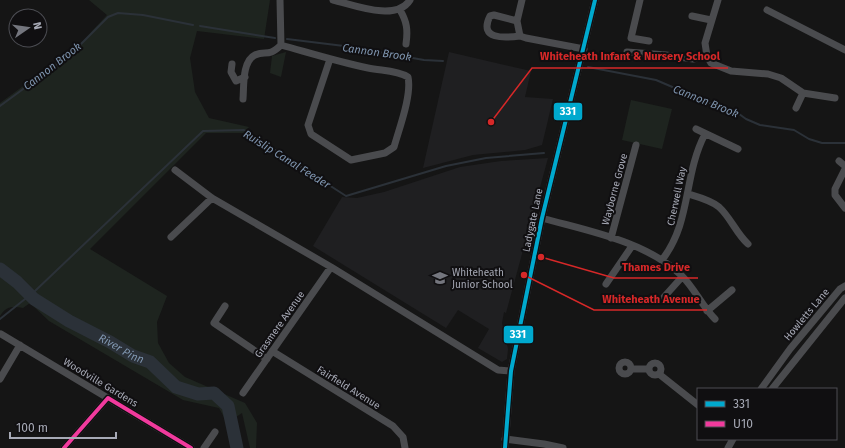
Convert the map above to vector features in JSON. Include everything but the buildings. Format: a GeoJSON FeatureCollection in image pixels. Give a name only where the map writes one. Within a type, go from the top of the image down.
{"type":"FeatureCollection","features":[{"type":"Feature","properties":{"kind":"street"},"geometry":{"type":"LineString","coordinates":[[243,99],[248,62],[255,55],[274,52],[281,45],[280,0]]}},
{"type":"Feature","properties":{"kind":"street"},"geometry":{"type":"LineString","coordinates":[[333,0],[381,11],[400,10],[410,0]]}},
{"type":"Feature","properties":{"kind":"street"},"geometry":{"type":"LineString","coordinates":[[520,36],[517,21],[522,0]]}},
{"type":"Feature","properties":{"kind":"street","name":"Ladygate Lane"},"geometry":{"type":"LineString","coordinates":[[505,448],[511,371],[542,218],[595,0]]}},
{"type":"Feature","properties":{"kind":"street"},"geometry":{"type":"LineString","coordinates":[[640,0],[631,38],[649,41]]}},
{"type":"Feature","properties":{"kind":"street"},"geometry":{"type":"LineString","coordinates":[[718,0],[705,43],[707,56],[712,63],[723,69],[768,74],[781,78],[803,93],[835,98]]}},
{"type":"Feature","properties":{"kind":"street"},"geometry":{"type":"LineString","coordinates":[[400,10],[407,22],[408,32],[406,44]]}},
{"type":"Feature","properties":{"kind":"street"},"geometry":{"type":"LineString","coordinates":[[767,10],[845,50]]}},
{"type":"Feature","properties":{"kind":"street"},"geometry":{"type":"LineString","coordinates":[[517,21],[494,15],[490,16],[487,23],[487,30],[501,38],[520,36],[584,49]]}},
{"type":"Feature","properties":{"kind":"street"},"geometry":{"type":"LineString","coordinates":[[692,16],[711,20]]}},
{"type":"Feature","properties":{"kind":"street"},"geometry":{"type":"LineString","coordinates":[[281,45],[330,59],[370,68],[400,72],[408,77],[409,83],[407,95],[394,147],[385,153],[351,160],[311,134],[308,125],[330,59]]}},
{"type":"Feature","properties":{"kind":"street"},"geometry":{"type":"LineString","coordinates":[[628,52],[693,59],[707,56]]}},
{"type":"Feature","properties":{"kind":"street"},"geometry":{"type":"LineString","coordinates":[[232,64],[231,72],[236,81],[245,77]]}},
{"type":"Feature","properties":{"kind":"street"},"geometry":{"type":"LineString","coordinates":[[796,108],[803,93]]}},
{"type":"Feature","properties":{"kind":"street"},"geometry":{"type":"LineString","coordinates":[[696,129],[738,150]]}},
{"type":"Feature","properties":{"kind":"street","name":"Cherwell Way"},"geometry":{"type":"LineString","coordinates":[[662,260],[675,241],[679,230],[688,194],[694,157],[705,134]]}},
{"type":"Feature","properties":{"kind":"street","name":"Wayborne Grove"},"geometry":{"type":"LineString","coordinates":[[611,238],[636,145]]}},
{"type":"Feature","properties":{"kind":"street"},"geometry":{"type":"LineString","coordinates":[[845,169],[835,189],[835,195],[845,208]]}},
{"type":"Feature","properties":{"kind":"street"},"geometry":{"type":"LineString","coordinates":[[176,170],[212,198],[331,267],[498,370],[511,371]]}},
{"type":"Feature","properties":{"kind":"street"},"geometry":{"type":"LineString","coordinates":[[688,194],[710,201],[719,207],[748,244]]}},
{"type":"Feature","properties":{"kind":"street"},"geometry":{"type":"LineString","coordinates":[[171,238],[212,198]]}},
{"type":"Feature","properties":{"kind":"street"},"geometry":{"type":"LineString","coordinates":[[542,218],[611,238],[662,260],[682,277],[707,311],[715,319]]}},
{"type":"Feature","properties":{"kind":"street"},"geometry":{"type":"LineString","coordinates":[[606,284],[632,246]]}},
{"type":"Feature","properties":{"kind":"street","name":"Grasmere Avenue"},"geometry":{"type":"LineString","coordinates":[[243,393],[331,267]]}},
{"type":"Feature","properties":{"kind":"street"},"geometry":{"type":"LineString","coordinates":[[664,298],[682,277]]}},
{"type":"Feature","properties":{"kind":"street","name":"Howletts Lane"},"geometry":{"type":"LineString","coordinates":[[762,388],[784,357],[840,289],[845,286]]}},
{"type":"Feature","properties":{"kind":"street"},"geometry":{"type":"LineString","coordinates":[[707,311],[732,290]]}},
{"type":"Feature","properties":{"kind":"street","name":"Howletts Lane"},"geometry":{"type":"LineString","coordinates":[[773,388],[845,298]]}},
{"type":"Feature","properties":{"kind":"street"},"geometry":{"type":"LineString","coordinates":[[225,306],[214,323],[267,358]]}},
{"type":"Feature","properties":{"kind":"street","name":"Woodville Gardens"},"geometry":{"type":"LineString","coordinates":[[1,334],[191,448]]}},
{"type":"Feature","properties":{"kind":"street"},"geometry":{"type":"LineString","coordinates":[[0,379],[20,345]]}},
{"type":"Feature","properties":{"kind":"street","name":"Fairfield Avenue"},"geometry":{"type":"LineString","coordinates":[[272,351],[394,426],[403,438],[405,448]]}},
{"type":"Feature","properties":{"kind":"street"},"geometry":{"type":"LineString","coordinates":[[784,357],[792,363]]}},
{"type":"Feature","properties":{"kind":"street"},"geometry":{"type":"LineString","coordinates":[[631,369],[650,369],[652,364],[658,364],[661,369],[659,374],[697,404]]}},
{"type":"Feature","properties":{"kind":"street"},"geometry":{"type":"LineString","coordinates":[[64,448],[108,398]]}},
{"type":"Feature","properties":{"kind":"street"},"geometry":{"type":"LineString","coordinates":[[204,448],[215,432]]}},
{"type":"Feature","properties":{"kind":"street"},"geometry":{"type":"LineString","coordinates":[[505,439],[563,448]]}},
{"type":"Feature","properties":{"kind":"shaded area"},"geometry":{"type":"Polygon","coordinates":[[[89,0],[270,0],[264,39],[197,31],[190,58],[195,92],[209,118],[249,127],[244,133],[206,133],[90,249],[167,296],[157,322],[158,343],[169,363],[185,377],[245,403],[257,423],[256,448],[250,448],[242,413],[236,417],[243,448],[231,448],[225,419],[219,408],[183,400],[49,321],[30,303],[23,308],[12,307],[7,309],[0,316],[0,103],[78,46],[107,15],[89,0]]]}},
{"type":"Feature","properties":{"kind":"shaded area"},"geometry":{"type":"Polygon","coordinates":[[[286,52],[281,77],[270,73],[272,56],[286,52]]]}},
{"type":"Feature","properties":{"kind":"shaded area"},"geometry":{"type":"Polygon","coordinates":[[[449,52],[531,71],[525,97],[553,99],[542,145],[525,150],[473,155],[423,168],[449,52]]]}},
{"type":"Feature","properties":{"kind":"shaded area"},"geometry":{"type":"Polygon","coordinates":[[[631,100],[672,109],[662,149],[622,140],[631,100]]]}},
{"type":"Feature","properties":{"kind":"shaded area","name":"Whiteheath Junior School"},"geometry":{"type":"Polygon","coordinates":[[[548,158],[506,313],[504,312],[502,323],[508,349],[507,359],[502,362],[478,348],[489,329],[458,310],[446,328],[313,246],[342,197],[357,198],[384,192],[460,167],[501,161],[548,158]]]}},
{"type":"Feature","properties":{"kind":"waterway","name":"Cannon Brook"},"geometry":{"type":"LineString","coordinates":[[0,106],[71,54],[108,17],[118,13],[143,15],[193,25]]}},
{"type":"Feature","properties":{"kind":"waterway","name":"Cannon Brook"},"geometry":{"type":"LineString","coordinates":[[200,26],[275,38]]}},
{"type":"Feature","properties":{"kind":"waterway","name":"Cannon Brook"},"geometry":{"type":"LineString","coordinates":[[287,39],[344,46],[424,60],[443,61]]}},
{"type":"Feature","properties":{"kind":"waterway","name":"Cannon Brook"},"geometry":{"type":"LineString","coordinates":[[588,67],[656,80],[726,110],[735,111],[746,119],[760,125],[794,130],[809,139],[822,143],[845,143]]}},
{"type":"Feature","properties":{"kind":"waterway","name":"Ruislip Canal Feeder"},"geometry":{"type":"LineString","coordinates":[[0,319],[35,291],[203,131],[244,130],[346,196],[446,166],[486,158],[544,153]]}},
{"type":"Feature","properties":{"kind":"waterway","name":"River Pinn"},"geometry":{"type":"LineString","coordinates":[[0,269],[17,282],[34,299],[69,321],[110,342],[133,356],[150,362],[176,387],[198,394],[214,393],[228,406],[237,448]]}},
{"type":"Feature","properties":{"kind":"transit line","name":"331"},"geometry":{"type":"LineString","coordinates":[[505,448],[511,371],[542,218],[595,0]]}},
{"type":"Feature","properties":{"kind":"transit line","name":"U10"},"geometry":{"type":"LineString","coordinates":[[64,448],[108,398],[191,448]]}},
{"type":"Feature","properties":{"kind":"place","name":"Whiteheath Infant & Nursery School"},"geometry":{"type":"Point","coordinates":[491,122]}},
{"type":"Feature","properties":{"kind":"place","name":"Thames Drive"},"geometry":{"type":"Point","coordinates":[541,257]}},
{"type":"Feature","properties":{"kind":"place","name":"Whiteheath Avenue"},"geometry":{"type":"Point","coordinates":[524,275]}},
{"type":"Feature","properties":{"kind":"place","name":"Whiteheath Junior School"},"geometry":{"type":"Point","coordinates":[440,278]}}]}
